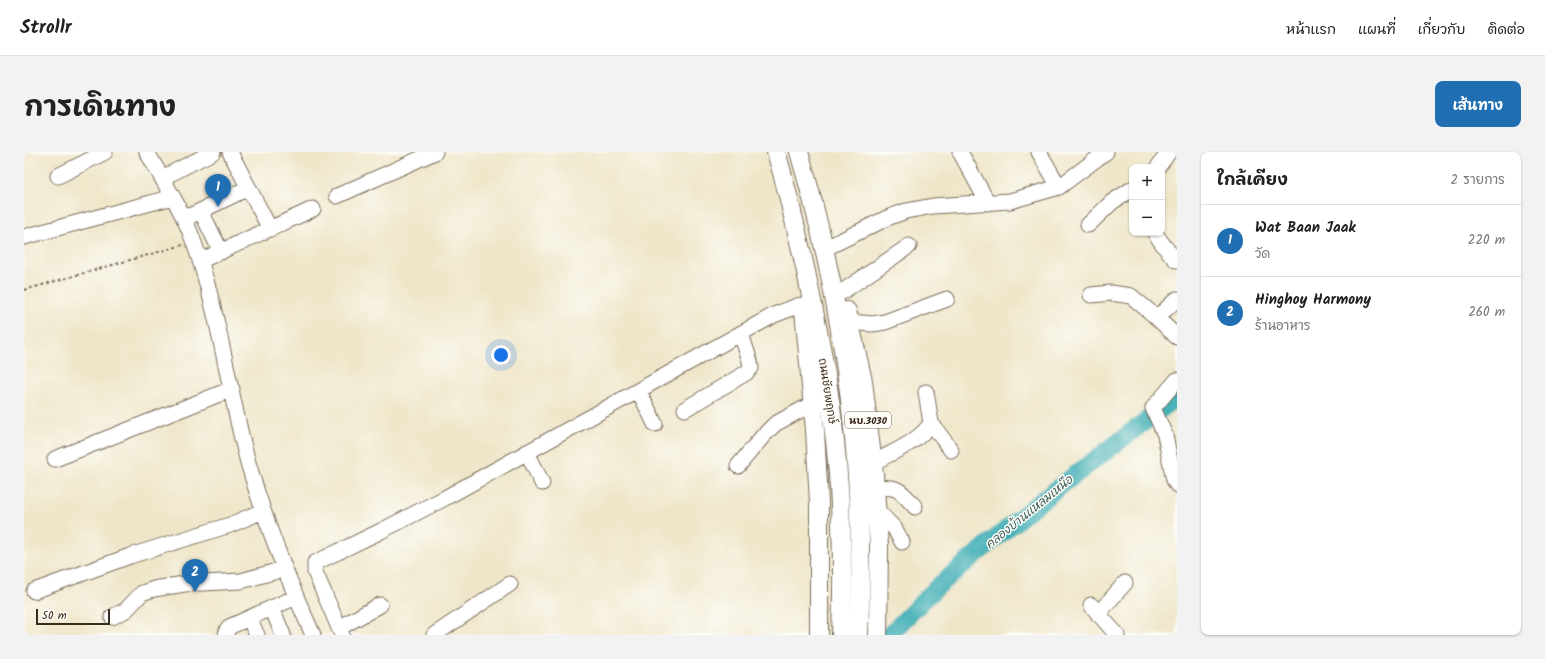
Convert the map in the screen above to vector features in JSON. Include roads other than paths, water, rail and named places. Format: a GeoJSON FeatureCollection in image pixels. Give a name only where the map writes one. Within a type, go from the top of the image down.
{"type":"FeatureCollection","features":[{"type":"Feature","properties":{"kind":"main road","name":"ถนนชัยพฤกษ์"},"geometry":{"type":"LineString","coordinates":[[776,152],[802,254],[816,321],[832,413],[837,458],[842,574],[841,635]]}},
{"type":"Feature","properties":{"kind":"main road","name":"ถนนชัยพฤกษ์"},"geometry":{"type":"LineString","coordinates":[[799,152],[819,222],[834,292],[850,398],[858,499],[860,590],[859,635]]}},
{"type":"Feature","properties":{"kind":"main road","name":"ถนนชัยพฤกษ์"},"geometry":{"type":"LineString","coordinates":[[819,222],[830,246],[864,380],[875,488],[878,546],[878,630]]}},
{"type":"Feature","properties":{"kind":"main road","name":"ถนนชัยพฤกษ์"},"geometry":{"type":"LineString","coordinates":[[802,254],[804,305],[819,503],[819,635]]}},
{"type":"Feature","properties":{"kind":"street"},"geometry":{"type":"LineString","coordinates":[[58,176],[105,152]]}},
{"type":"Feature","properties":{"kind":"street"},"geometry":{"type":"LineString","coordinates":[[147,152],[173,197],[194,242],[217,323],[249,465],[263,511],[284,569],[313,635]]}},
{"type":"Feature","properties":{"kind":"street"},"geometry":{"type":"LineString","coordinates":[[162,178],[213,152]]}},
{"type":"Feature","properties":{"kind":"street"},"geometry":{"type":"LineString","coordinates":[[230,152],[270,229]]}},
{"type":"Feature","properties":{"kind":"street"},"geometry":{"type":"LineString","coordinates":[[337,196],[435,152]]}},
{"type":"Feature","properties":{"kind":"street"},"geometry":{"type":"LineString","coordinates":[[960,152],[988,202]]}},
{"type":"Feature","properties":{"kind":"street"},"geometry":{"type":"LineString","coordinates":[[1039,152],[1059,187]]}},
{"type":"Feature","properties":{"kind":"street"},"geometry":{"type":"LineString","coordinates":[[830,246],[887,218],[906,211],[933,206],[1010,201],[1059,187],[1106,152]]}},
{"type":"Feature","properties":{"kind":"street"},"geometry":{"type":"LineString","coordinates":[[1160,164],[1169,152]]}},
{"type":"Feature","properties":{"kind":"street"},"geometry":{"type":"LineString","coordinates":[[184,219],[248,188]]}},
{"type":"Feature","properties":{"kind":"street"},"geometry":{"type":"LineString","coordinates":[[1088,225],[1112,202],[1129,195]]}},
{"type":"Feature","properties":{"kind":"street"},"geometry":{"type":"LineString","coordinates":[[24,237],[173,197]]}},
{"type":"Feature","properties":{"kind":"street"},"geometry":{"type":"LineString","coordinates":[[200,261],[313,209]]}},
{"type":"Feature","properties":{"kind":"street"},"geometry":{"type":"LineString","coordinates":[[201,211],[221,252]]}},
{"type":"Feature","properties":{"kind":"street"},"geometry":{"type":"LineString","coordinates":[[1158,236],[1176,260]]}},
{"type":"Feature","properties":{"kind":"street"},"geometry":{"type":"LineString","coordinates":[[842,292],[909,246]]}},
{"type":"Feature","properties":{"kind":"street"},"geometry":{"type":"LineString","coordinates":[[1091,296],[1111,293],[1131,296],[1177,337]]}},
{"type":"Feature","properties":{"kind":"street"},"geometry":{"type":"LineString","coordinates":[[1155,316],[1162,313],[1177,298]]}},
{"type":"Feature","properties":{"kind":"street"},"geometry":{"type":"LineString","coordinates":[[850,322],[872,324],[885,322],[947,299]]}},
{"type":"Feature","properties":{"kind":"street"},"geometry":{"type":"LineString","coordinates":[[380,605],[340,632],[316,572],[315,563],[445,498],[774,315],[797,306],[804,305]]}},
{"type":"Feature","properties":{"kind":"street"},"geometry":{"type":"LineString","coordinates":[[685,409],[746,373],[751,368],[741,334]]}},
{"type":"Feature","properties":{"kind":"street"},"geometry":{"type":"LineString","coordinates":[[1177,380],[1156,414],[1166,435],[1174,480],[1177,485]]}},
{"type":"Feature","properties":{"kind":"street"},"geometry":{"type":"LineString","coordinates":[[55,459],[232,389]]}},
{"type":"Feature","properties":{"kind":"street"},"geometry":{"type":"LineString","coordinates":[[639,391],[655,424]]}},
{"type":"Feature","properties":{"kind":"street"},"geometry":{"type":"LineString","coordinates":[[926,392],[931,423],[952,450]]}},
{"type":"Feature","properties":{"kind":"street"},"geometry":{"type":"LineString","coordinates":[[738,466],[763,436],[776,424],[812,403]]}},
{"type":"Feature","properties":{"kind":"street"},"geometry":{"type":"LineString","coordinates":[[873,463],[911,441],[926,430],[931,423]]}},
{"type":"Feature","properties":{"kind":"street"},"geometry":{"type":"LineString","coordinates":[[527,452],[542,483]]}},
{"type":"Feature","properties":{"kind":"street"},"geometry":{"type":"LineString","coordinates":[[875,488],[891,487],[898,490],[915,506]]}},
{"type":"Feature","properties":{"kind":"street"},"geometry":{"type":"LineString","coordinates":[[876,509],[895,529],[902,542]]}},
{"type":"Feature","properties":{"kind":"street"},"geometry":{"type":"LineString","coordinates":[[34,591],[130,556],[230,525],[263,511]]}},
{"type":"Feature","properties":{"kind":"street"},"geometry":{"type":"LineString","coordinates":[[112,617],[126,610],[142,593],[150,590],[184,584],[241,581],[284,569]]}},
{"type":"Feature","properties":{"kind":"street"},"geometry":{"type":"LineString","coordinates":[[1117,635],[1094,610],[1124,582]]}},
{"type":"Feature","properties":{"kind":"street"},"geometry":{"type":"LineString","coordinates":[[434,635],[510,584]]}},
{"type":"Feature","properties":{"kind":"street"},"geometry":{"type":"LineString","coordinates":[[226,635],[229,627],[296,598]]}},
{"type":"Feature","properties":{"kind":"street"},"geometry":{"type":"LineString","coordinates":[[272,608],[283,635]]}},
{"type":"Feature","properties":{"kind":"street"},"geometry":{"type":"LineString","coordinates":[[249,618],[257,635]]}},
{"type":"Feature","properties":{"kind":"waterway","name":"คลองบ้านแหลมเหนือ"},"geometry":{"type":"LineString","coordinates":[[889,635],[937,587],[1033,507],[1177,397]]}},
{"type":"Feature","properties":{"kind":"place","name":"Wat Baan Jaak"},"geometry":{"type":"Point","coordinates":[218,207]}},
{"type":"Feature","properties":{"kind":"place","name":"Hinghoy Harmony"},"geometry":{"type":"Point","coordinates":[195,592]}}]}
